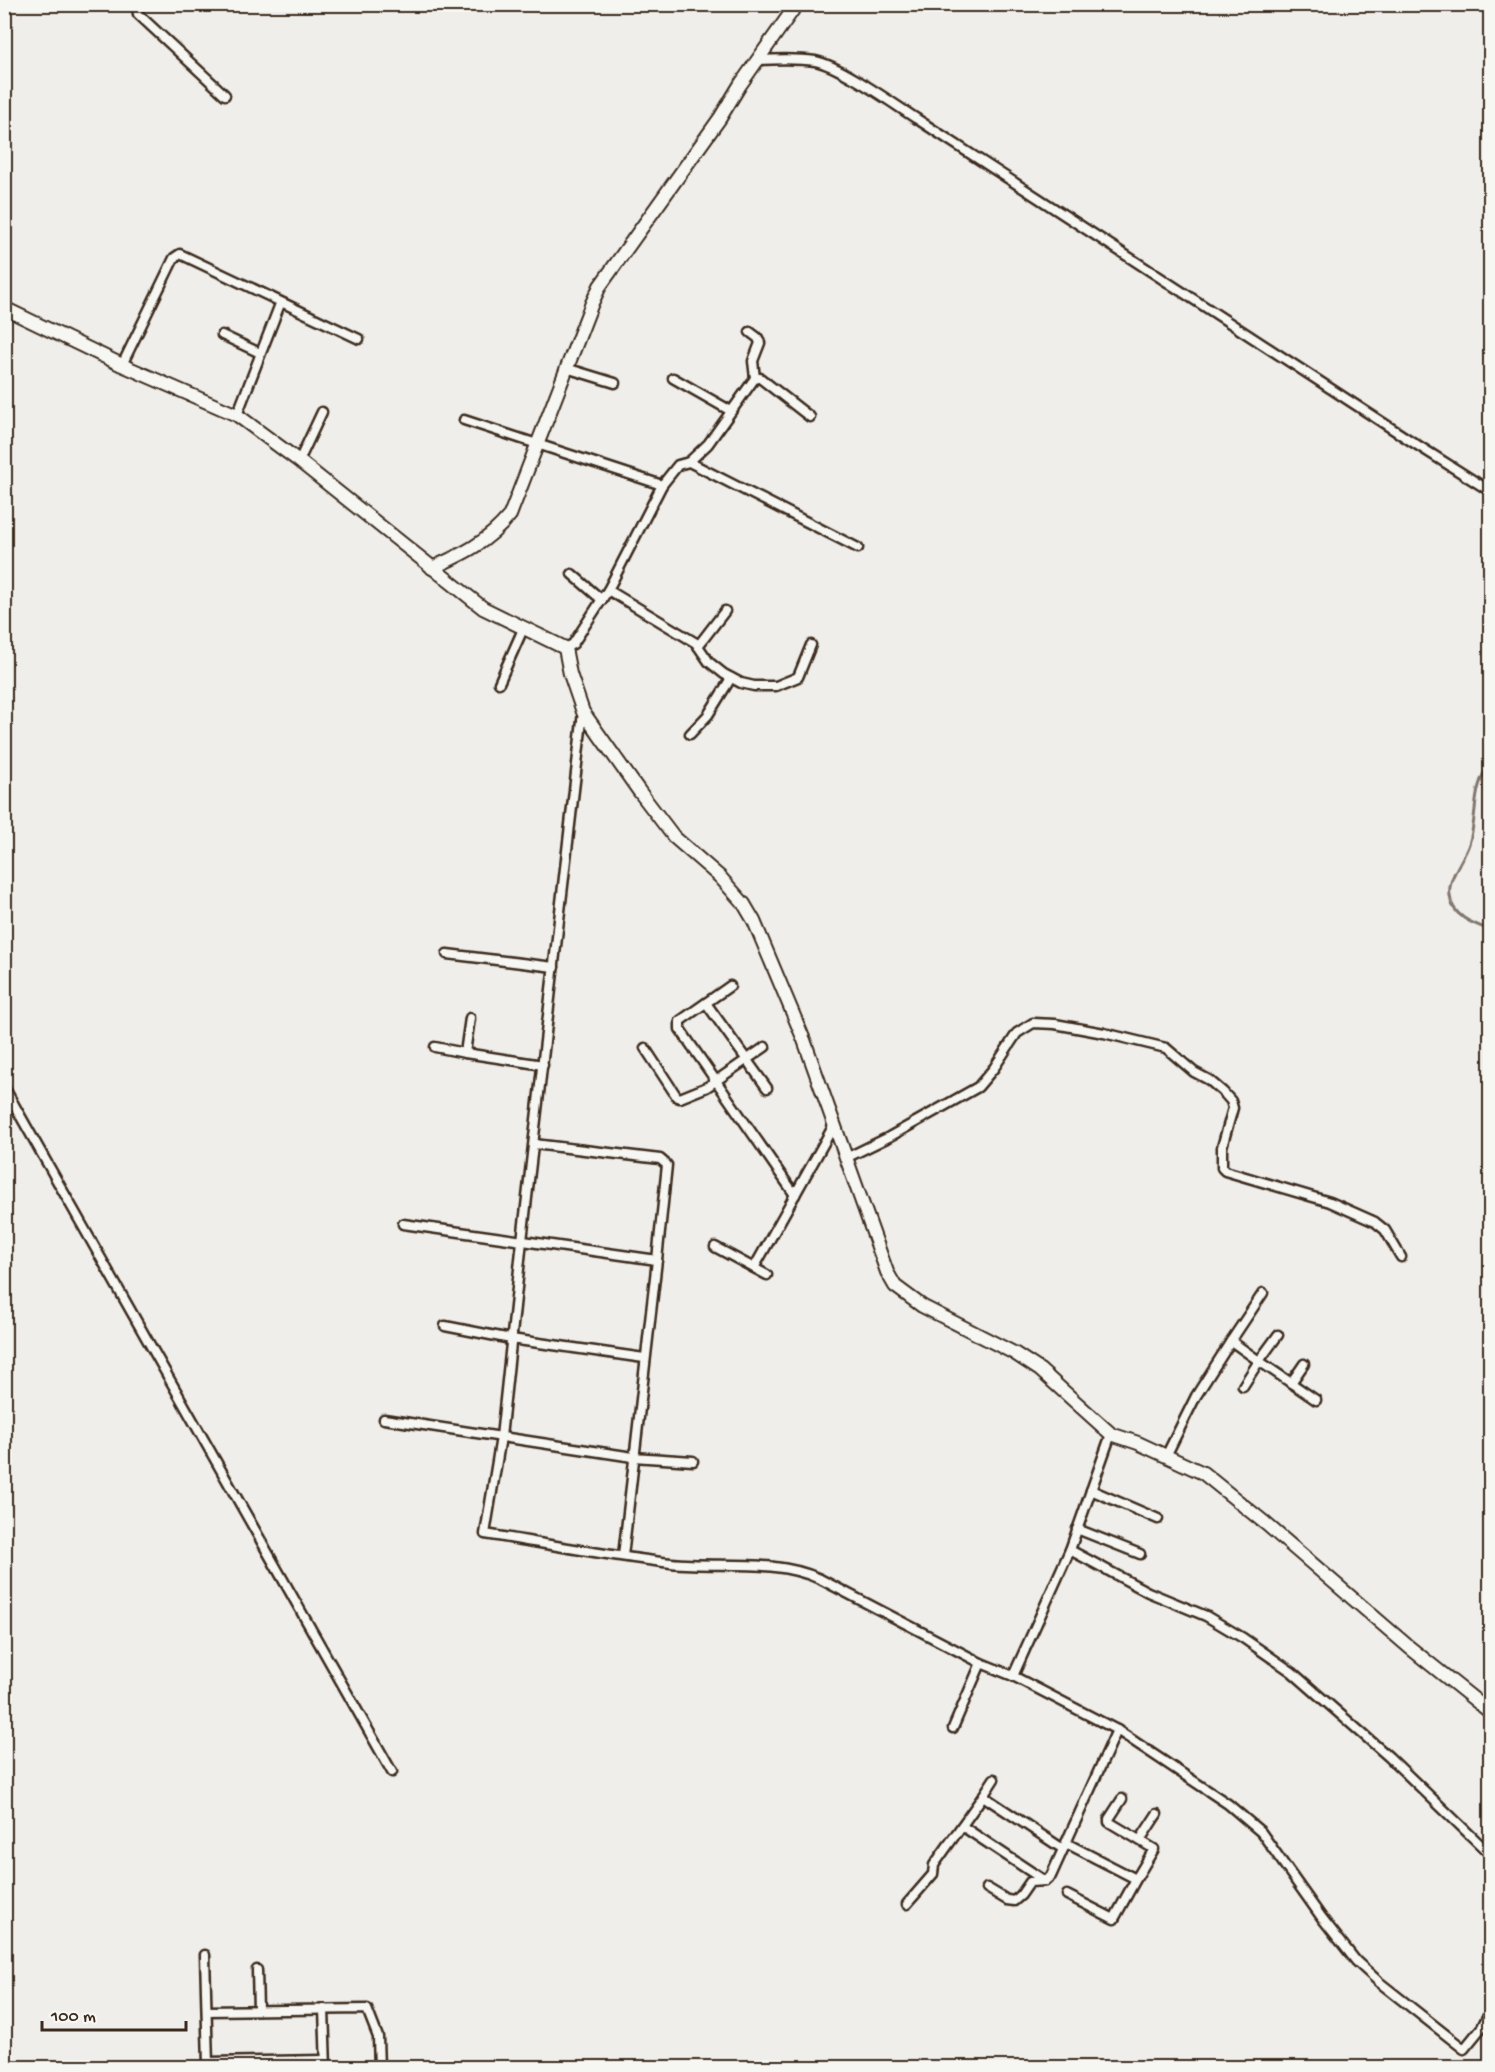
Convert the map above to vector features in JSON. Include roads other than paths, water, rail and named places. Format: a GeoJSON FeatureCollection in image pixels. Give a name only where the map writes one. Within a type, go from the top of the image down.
{"type":"FeatureCollection","features":[{"type":"Feature","properties":{"kind":"street"},"geometry":{"type":"LineString","coordinates":[[140,4],[137,8],[138,14],[225,95]]}},
{"type":"Feature","properties":{"kind":"street"},"geometry":{"type":"LineString","coordinates":[[432,568],[470,551],[510,515],[600,286],[713,128],[796,4]]}},
{"type":"Feature","properties":{"kind":"street"},"geometry":{"type":"LineString","coordinates":[[758,60],[816,61],[850,78],[917,118],[1491,491]]}},
{"type":"Feature","properties":{"kind":"street"},"geometry":{"type":"LineString","coordinates":[[122,366],[176,255],[183,255],[280,304],[359,339]]}},
{"type":"Feature","properties":{"kind":"street"},"geometry":{"type":"LineString","coordinates":[[237,415],[280,304]]}},
{"type":"Feature","properties":{"kind":"street"},"geometry":{"type":"LineString","coordinates":[[4,308],[122,366],[237,415],[299,460],[483,608],[565,648]]}},
{"type":"Feature","properties":{"kind":"street"},"geometry":{"type":"LineString","coordinates":[[565,648],[573,644],[608,590],[662,485],[678,465],[689,462],[708,444],[754,378],[753,361],[760,343],[758,338],[750,333]]}},
{"type":"Feature","properties":{"kind":"street"},"geometry":{"type":"LineString","coordinates":[[222,335],[260,353]]}},
{"type":"Feature","properties":{"kind":"street"},"geometry":{"type":"LineString","coordinates":[[566,368],[615,383]]}},
{"type":"Feature","properties":{"kind":"street"},"geometry":{"type":"LineString","coordinates":[[673,378],[731,411]]}},
{"type":"Feature","properties":{"kind":"street"},"geometry":{"type":"LineString","coordinates":[[754,378],[760,378],[810,417]]}},
{"type":"Feature","properties":{"kind":"street"},"geometry":{"type":"LineString","coordinates":[[299,460],[322,412]]}},
{"type":"Feature","properties":{"kind":"street"},"geometry":{"type":"LineString","coordinates":[[464,420],[662,485]]}},
{"type":"Feature","properties":{"kind":"street"},"geometry":{"type":"LineString","coordinates":[[689,462],[858,548]]}},
{"type":"Feature","properties":{"kind":"street"},"geometry":{"type":"LineString","coordinates":[[572,574],[602,600]]}},
{"type":"Feature","properties":{"kind":"street"},"geometry":{"type":"LineString","coordinates":[[608,590],[698,646],[710,662],[731,678],[754,686],[776,686],[794,679],[800,674],[811,645]]}},
{"type":"Feature","properties":{"kind":"street"},"geometry":{"type":"LineString","coordinates":[[698,646],[725,611]]}},
{"type":"Feature","properties":{"kind":"street"},"geometry":{"type":"LineString","coordinates":[[499,683],[523,629]]}},
{"type":"Feature","properties":{"kind":"street"},"geometry":{"type":"LineString","coordinates":[[565,648],[570,674],[583,712],[674,837],[720,877],[744,904],[754,921],[784,990],[887,1272],[895,1286],[922,1306],[1004,1347],[1040,1370],[1111,1434],[1138,1443],[1203,1473],[1409,1647],[1491,1712]]}},
{"type":"Feature","properties":{"kind":"street"},"geometry":{"type":"LineString","coordinates":[[690,734],[708,715],[731,678]]}},
{"type":"Feature","properties":{"kind":"street"},"geometry":{"type":"LineString","coordinates":[[583,712],[510,1339],[501,1437],[485,1534],[671,1563],[787,1569],[808,1574],[981,1664],[1013,1676],[1117,1730],[1228,1804],[1260,1832],[1356,1961],[1464,2049],[1482,2027],[1491,2011]]}},
{"type":"Feature","properties":{"kind":"street"},"geometry":{"type":"LineString","coordinates":[[447,954],[554,967]]}},
{"type":"Feature","properties":{"kind":"street"},"geometry":{"type":"LineString","coordinates":[[730,986],[680,1021],[680,1029],[795,1195]]}},
{"type":"Feature","properties":{"kind":"street"},"geometry":{"type":"LineString","coordinates":[[706,1002],[767,1088]]}},
{"type":"Feature","properties":{"kind":"street"},"geometry":{"type":"LineString","coordinates":[[465,1053],[470,1018]]}},
{"type":"Feature","properties":{"kind":"street"},"geometry":{"type":"LineString","coordinates":[[846,1158],[889,1137],[978,1087],[994,1068],[1017,1033],[1033,1023],[1055,1024],[1166,1048],[1194,1072],[1223,1092],[1231,1101],[1233,1108],[1222,1147],[1222,1168],[1225,1171],[1330,1202],[1375,1222],[1385,1230],[1401,1257]]}},
{"type":"Feature","properties":{"kind":"street"},"geometry":{"type":"LineString","coordinates":[[435,1047],[543,1065]]}},
{"type":"Feature","properties":{"kind":"street"},"geometry":{"type":"LineString","coordinates":[[645,1048],[677,1097],[694,1094],[717,1082],[765,1047]]}},
{"type":"Feature","properties":{"kind":"street"},"geometry":{"type":"LineString","coordinates":[[4,1087],[392,1772]]}},
{"type":"Feature","properties":{"kind":"street"},"geometry":{"type":"LineString","coordinates":[[754,1268],[834,1125]]}},
{"type":"Feature","properties":{"kind":"street"},"geometry":{"type":"LineString","coordinates":[[534,1144],[660,1159],[665,1161],[667,1166],[623,1556]]}},
{"type":"Feature","properties":{"kind":"street"},"geometry":{"type":"LineString","coordinates":[[403,1224],[657,1260]]}},
{"type":"Feature","properties":{"kind":"street"},"geometry":{"type":"LineString","coordinates":[[715,1246],[767,1275]]}},
{"type":"Feature","properties":{"kind":"street"},"geometry":{"type":"LineString","coordinates":[[1166,1456],[1196,1396],[1263,1293]]}},
{"type":"Feature","properties":{"kind":"street"},"geometry":{"type":"LineString","coordinates":[[445,1326],[510,1339],[644,1358]]}},
{"type":"Feature","properties":{"kind":"street"},"geometry":{"type":"LineString","coordinates":[[1242,1386],[1278,1335]]}},
{"type":"Feature","properties":{"kind":"street"},"geometry":{"type":"LineString","coordinates":[[1231,1341],[1316,1400]]}},
{"type":"Feature","properties":{"kind":"street"},"geometry":{"type":"LineString","coordinates":[[1291,1383],[1304,1364]]}},
{"type":"Feature","properties":{"kind":"street"},"geometry":{"type":"LineString","coordinates":[[384,1419],[633,1456],[693,1461]]}},
{"type":"Feature","properties":{"kind":"street"},"geometry":{"type":"LineString","coordinates":[[1013,1676],[1070,1550],[1111,1434]]}},
{"type":"Feature","properties":{"kind":"street"},"geometry":{"type":"LineString","coordinates":[[1091,1490],[1158,1519]]}},
{"type":"Feature","properties":{"kind":"street"},"geometry":{"type":"LineString","coordinates":[[1077,1529],[1140,1554]]}},
{"type":"Feature","properties":{"kind":"street"},"geometry":{"type":"LineString","coordinates":[[1070,1550],[1149,1592],[1206,1616],[1292,1672],[1389,1757],[1491,1854]]}},
{"type":"Feature","properties":{"kind":"street"},"geometry":{"type":"LineString","coordinates":[[953,1728],[981,1664]]}},
{"type":"Feature","properties":{"kind":"street"},"geometry":{"type":"LineString","coordinates":[[987,1888],[1007,1900],[1014,1901],[1030,1882],[1045,1881],[1051,1876],[1117,1730]]}},
{"type":"Feature","properties":{"kind":"street"},"geometry":{"type":"LineString","coordinates":[[908,1904],[933,1874],[934,1865],[994,1779]]}},
{"type":"Feature","properties":{"kind":"street"},"geometry":{"type":"LineString","coordinates":[[983,1796],[1065,1846],[1136,1879]]}},
{"type":"Feature","properties":{"kind":"street"},"geometry":{"type":"LineString","coordinates":[[1067,1896],[1114,1919],[1154,1849],[1109,1822],[1122,1799]]}},
{"type":"Feature","properties":{"kind":"street"},"geometry":{"type":"LineString","coordinates":[[1140,1840],[1157,1814]]}},
{"type":"Feature","properties":{"kind":"street"},"geometry":{"type":"LineString","coordinates":[[962,1826],[1045,1881]]}},
{"type":"Feature","properties":{"kind":"street"},"geometry":{"type":"LineString","coordinates":[[205,1955],[208,2065],[326,2064],[324,2009]]}},
{"type":"Feature","properties":{"kind":"street"},"geometry":{"type":"LineString","coordinates":[[257,1970],[258,2010]]}},
{"type":"Feature","properties":{"kind":"street"},"geometry":{"type":"LineString","coordinates":[[207,2011],[368,2010],[380,2044],[379,2067]]}},
{"type":"Feature","properties":{"kind":"waterway"},"geometry":{"type":"LineString","coordinates":[[1490,764],[1477,792],[1469,844],[1453,876],[1450,889],[1452,903],[1459,914],[1490,930]]}}]}
